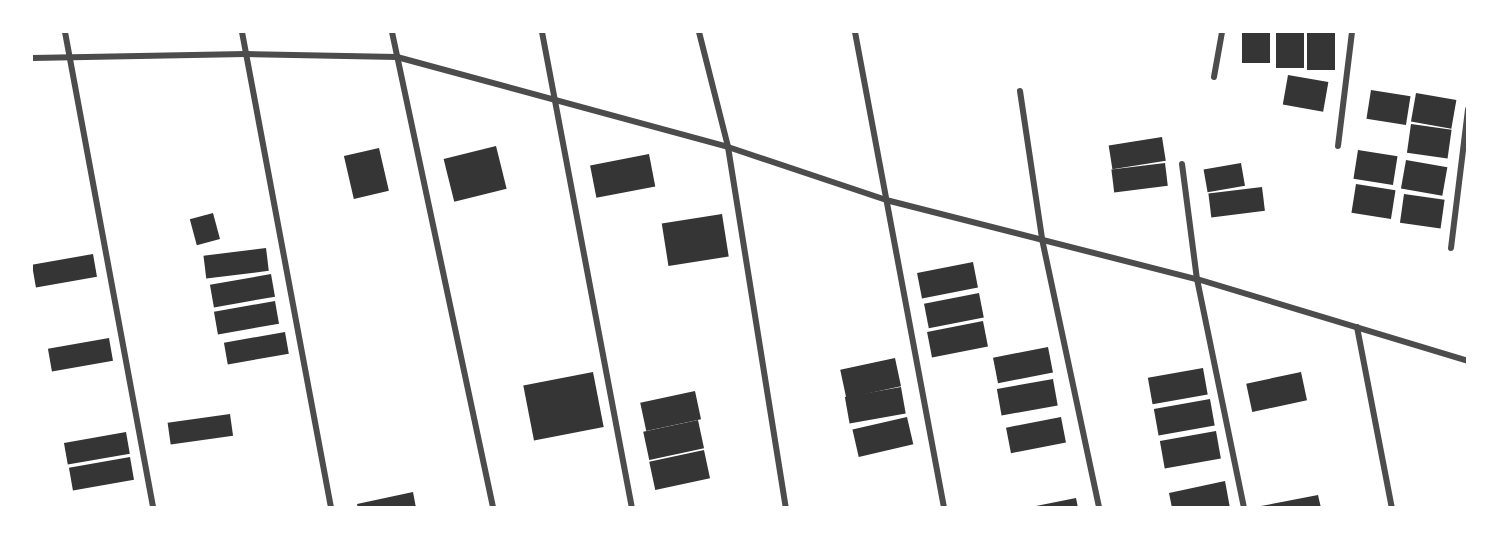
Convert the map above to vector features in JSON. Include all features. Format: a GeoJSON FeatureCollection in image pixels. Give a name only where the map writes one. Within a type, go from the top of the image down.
{"type":"FeatureCollection","features":[{"type":"Feature","properties":{"kind":"street"},"geometry":{"type":"LineString","coordinates":[[65,32],[153,507]]}},
{"type":"Feature","properties":{"kind":"street"},"geometry":{"type":"LineString","coordinates":[[242,32],[331,507]]}},
{"type":"Feature","properties":{"kind":"street"},"geometry":{"type":"LineString","coordinates":[[392,32],[493,507]]}},
{"type":"Feature","properties":{"kind":"street"},"geometry":{"type":"LineString","coordinates":[[542,32],[632,507]]}},
{"type":"Feature","properties":{"kind":"street"},"geometry":{"type":"LineString","coordinates":[[699,32],[728,147],[786,507]]}},
{"type":"Feature","properties":{"kind":"street"},"geometry":{"type":"LineString","coordinates":[[855,32],[944,507]]}},
{"type":"Feature","properties":{"kind":"street"},"geometry":{"type":"LineString","coordinates":[[1214,77],[1222,32]]}},
{"type":"Feature","properties":{"kind":"street"},"geometry":{"type":"LineString","coordinates":[[1338,146],[1352,32]]}},
{"type":"Feature","properties":{"kind":"street"},"geometry":{"type":"LineString","coordinates":[[32,58],[246,54],[397,57],[728,147],[886,200],[1197,279],[1467,361]]}},
{"type":"Feature","properties":{"kind":"street"},"geometry":{"type":"LineString","coordinates":[[1020,91],[1042,239],[1099,507]]}},
{"type":"Feature","properties":{"kind":"street"},"geometry":{"type":"LineString","coordinates":[[1451,248],[1467,109]]}},
{"type":"Feature","properties":{"kind":"street"},"geometry":{"type":"LineString","coordinates":[[1182,164],[1197,279],[1244,507]]}},
{"type":"Feature","properties":{"kind":"street"},"geometry":{"type":"LineString","coordinates":[[1357,327],[1392,507]]}},
{"type":"Feature","properties":{"kind":"building"},"geometry":{"type":"Polygon","coordinates":[[[1242,32],[1270,32],[1270,63],[1242,63],[1242,32]]]}},
{"type":"Feature","properties":{"kind":"building"},"geometry":{"type":"Polygon","coordinates":[[[1276,32],[1304,32],[1304,68],[1276,68],[1276,32]]]}},
{"type":"Feature","properties":{"kind":"building"},"geometry":{"type":"Polygon","coordinates":[[[1307,32],[1335,32],[1335,70],[1307,70],[1307,32]]]}},
{"type":"Feature","properties":{"kind":"building"},"geometry":{"type":"Polygon","coordinates":[[[1288,75],[1328,82],[1323,112],[1283,105],[1288,75]]]}},
{"type":"Feature","properties":{"kind":"building"},"geometry":{"type":"Polygon","coordinates":[[[1371,90],[1411,96],[1406,125],[1366,119],[1371,90]]]}},
{"type":"Feature","properties":{"kind":"building"},"geometry":{"type":"Polygon","coordinates":[[[1416,93],[1456,100],[1451,129],[1411,122],[1416,93]]]}},
{"type":"Feature","properties":{"kind":"building"},"geometry":{"type":"Polygon","coordinates":[[[1411,124],[1452,130],[1448,158],[1407,153],[1411,124]]]}},
{"type":"Feature","properties":{"kind":"building"},"geometry":{"type":"Polygon","coordinates":[[[1162,137],[1166,161],[1112,169],[1109,145],[1162,137]]]}},
{"type":"Feature","properties":{"kind":"building"},"geometry":{"type":"Polygon","coordinates":[[[496,146],[507,189],[454,202],[444,159],[496,146]]]}},
{"type":"Feature","properties":{"kind":"building"},"geometry":{"type":"Polygon","coordinates":[[[379,148],[389,191],[354,199],[344,156],[379,148]]]}},
{"type":"Feature","properties":{"kind":"building"},"geometry":{"type":"Polygon","coordinates":[[[1358,150],[1398,156],[1393,185],[1353,179],[1358,150]]]}},
{"type":"Feature","properties":{"kind":"building"},"geometry":{"type":"Polygon","coordinates":[[[649,154],[655,186],[596,198],[590,165],[649,154]]]}},
{"type":"Feature","properties":{"kind":"building"},"geometry":{"type":"Polygon","coordinates":[[[1406,160],[1447,167],[1442,196],[1401,189],[1406,160]]]}},
{"type":"Feature","properties":{"kind":"building"},"geometry":{"type":"Polygon","coordinates":[[[1165,163],[1168,186],[1114,192],[1111,170],[1165,163]]]}},
{"type":"Feature","properties":{"kind":"building"},"geometry":{"type":"Polygon","coordinates":[[[1241,163],[1245,186],[1208,192],[1204,170],[1241,163]]]}},
{"type":"Feature","properties":{"kind":"building"},"geometry":{"type":"Polygon","coordinates":[[[1356,184],[1396,190],[1391,219],[1351,213],[1356,184]]]}},
{"type":"Feature","properties":{"kind":"building"},"geometry":{"type":"Polygon","coordinates":[[[1262,187],[1265,211],[1211,217],[1208,194],[1262,187]]]}},
{"type":"Feature","properties":{"kind":"building"},"geometry":{"type":"Polygon","coordinates":[[[1404,194],[1445,200],[1441,228],[1400,223],[1404,194]]]}},
{"type":"Feature","properties":{"kind":"building"},"geometry":{"type":"Polygon","coordinates":[[[213,213],[220,239],[197,245],[190,219],[213,213]]]}},
{"type":"Feature","properties":{"kind":"building"},"geometry":{"type":"Polygon","coordinates":[[[722,214],[729,256],[668,266],[662,224],[722,214]]]}},
{"type":"Feature","properties":{"kind":"building"},"geometry":{"type":"Polygon","coordinates":[[[266,248],[269,271],[206,279],[203,256],[266,248]]]}},
{"type":"Feature","properties":{"kind":"building"},"geometry":{"type":"Polygon","coordinates":[[[93,254],[97,277],[36,287],[32,265],[93,254]]]}},
{"type":"Feature","properties":{"kind":"building"},"geometry":{"type":"Polygon","coordinates":[[[973,262],[978,288],[922,298],[917,273],[973,262]]]}},
{"type":"Feature","properties":{"kind":"building"},"geometry":{"type":"Polygon","coordinates":[[[271,274],[275,297],[214,307],[210,285],[271,274]]]}},
{"type":"Feature","properties":{"kind":"building"},"geometry":{"type":"Polygon","coordinates":[[[979,293],[984,318],[929,328],[924,304],[979,293]]]}},
{"type":"Feature","properties":{"kind":"building"},"geometry":{"type":"Polygon","coordinates":[[[275,301],[279,324],[218,334],[214,312],[275,301]]]}},
{"type":"Feature","properties":{"kind":"building"},"geometry":{"type":"Polygon","coordinates":[[[983,321],[988,347],[932,357],[927,332],[983,321]]]}},
{"type":"Feature","properties":{"kind":"building"},"geometry":{"type":"Polygon","coordinates":[[[285,332],[289,354],[228,364],[224,343],[285,332]]]}},
{"type":"Feature","properties":{"kind":"building"},"geometry":{"type":"Polygon","coordinates":[[[109,338],[113,361],[52,371],[48,349],[109,338]]]}},
{"type":"Feature","properties":{"kind":"building"},"geometry":{"type":"Polygon","coordinates":[[[1048,347],[1053,373],[998,383],[993,358],[1048,347]]]}},
{"type":"Feature","properties":{"kind":"building"},"geometry":{"type":"Polygon","coordinates":[[[895,358],[901,386],[846,398],[840,370],[895,358]]]}},
{"type":"Feature","properties":{"kind":"building"},"geometry":{"type":"Polygon","coordinates":[[[1203,368],[1208,395],[1153,404],[1148,378],[1203,368]]]}},
{"type":"Feature","properties":{"kind":"building"},"geometry":{"type":"Polygon","coordinates":[[[593,372],[604,427],[534,441],[523,386],[593,372]]]}},
{"type":"Feature","properties":{"kind":"building"},"geometry":{"type":"Polygon","coordinates":[[[1301,372],[1307,400],[1252,412],[1246,384],[1301,372]]]}},
{"type":"Feature","properties":{"kind":"building"},"geometry":{"type":"Polygon","coordinates":[[[1053,379],[1058,406],[1002,415],[997,389],[1053,379]]]}},
{"type":"Feature","properties":{"kind":"building"},"geometry":{"type":"Polygon","coordinates":[[[901,387],[906,414],[850,423],[845,397],[901,387]]]}},
{"type":"Feature","properties":{"kind":"building"},"geometry":{"type":"Polygon","coordinates":[[[695,391],[701,419],[646,431],[640,403],[695,391]]]}},
{"type":"Feature","properties":{"kind":"building"},"geometry":{"type":"Polygon","coordinates":[[[1210,399],[1215,426],[1159,435],[1154,409],[1210,399]]]}},
{"type":"Feature","properties":{"kind":"building"},"geometry":{"type":"Polygon","coordinates":[[[230,414],[233,436],[171,445],[168,423],[230,414]]]}},
{"type":"Feature","properties":{"kind":"building"},"geometry":{"type":"Polygon","coordinates":[[[907,417],[913,444],[859,457],[852,430],[907,417]]]}},
{"type":"Feature","properties":{"kind":"building"},"geometry":{"type":"Polygon","coordinates":[[[1061,417],[1066,443],[1011,453],[1006,428],[1061,417]]]}},
{"type":"Feature","properties":{"kind":"building"},"geometry":{"type":"Polygon","coordinates":[[[698,420],[704,448],[649,460],[643,432],[698,420]]]}},
{"type":"Feature","properties":{"kind":"building"},"geometry":{"type":"Polygon","coordinates":[[[1216,431],[1221,459],[1165,468],[1160,441],[1216,431]]]}},
{"type":"Feature","properties":{"kind":"building"},"geometry":{"type":"Polygon","coordinates":[[[126,432],[130,454],[68,465],[64,443],[126,432]]]}},
{"type":"Feature","properties":{"kind":"building"},"geometry":{"type":"Polygon","coordinates":[[[704,450],[710,478],[655,490],[649,462],[704,450]]]}},
{"type":"Feature","properties":{"kind":"building"},"geometry":{"type":"Polygon","coordinates":[[[130,457],[134,480],[73,490],[69,468],[130,457]]]}},
{"type":"Feature","properties":{"kind":"building"},"geometry":{"type":"Polygon","coordinates":[[[1225,481],[1230,508],[1172,508],[1169,493],[1225,481]]]}},
{"type":"Feature","properties":{"kind":"building"},"geometry":{"type":"Polygon","coordinates":[[[413,492],[416,508],[358,508],[357,504],[413,492]]]}},
{"type":"Feature","properties":{"kind":"building"},"geometry":{"type":"Polygon","coordinates":[[[1318,495],[1321,508],[1261,508],[1261,506],[1318,495]]]}},
{"type":"Feature","properties":{"kind":"building"},"geometry":{"type":"Polygon","coordinates":[[[1076,498],[1078,508],[1036,508],[1036,506],[1076,498]]]}}]}
